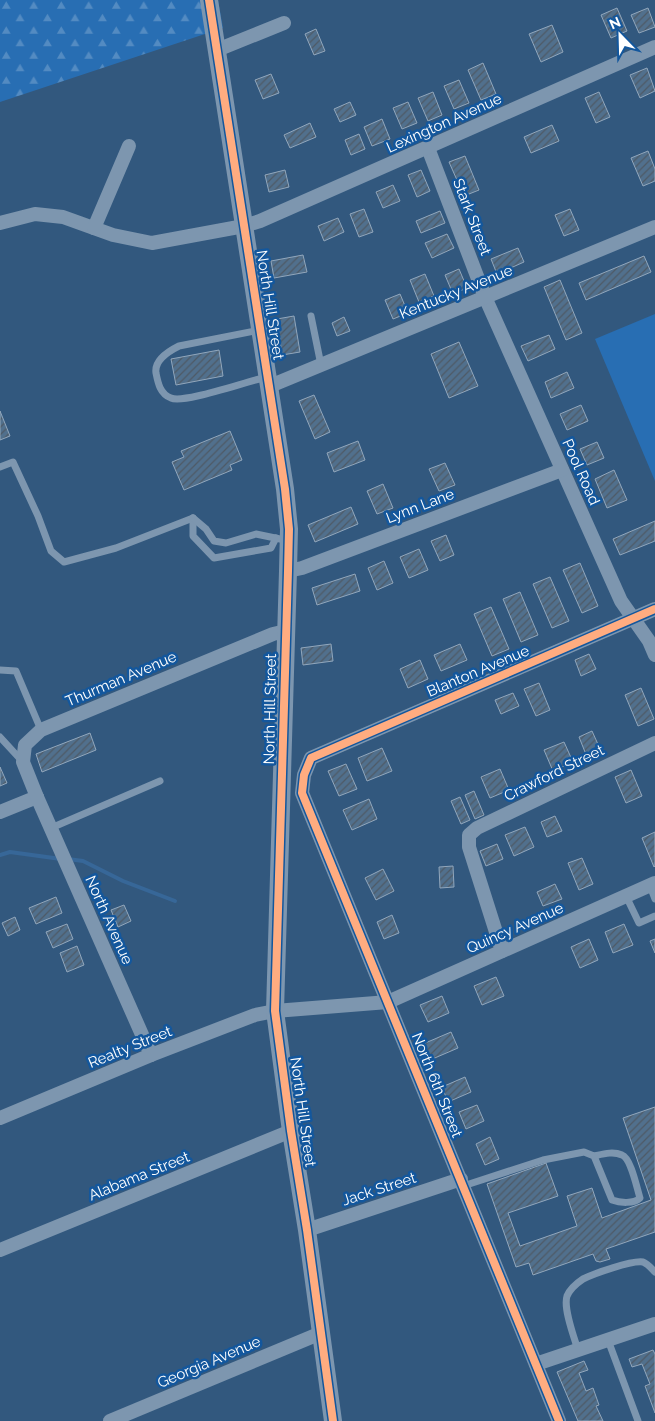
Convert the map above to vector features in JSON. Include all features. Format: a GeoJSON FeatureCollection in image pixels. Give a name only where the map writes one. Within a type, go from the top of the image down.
{"type":"FeatureCollection","features":[{"type":"Feature","properties":{"kind":"street","name":"North Hill Street"},"geometry":{"type":"LineString","coordinates":[[209,0],[285,489],[282,540],[288,572],[275,1011],[333,1421]]}},
{"type":"Feature","properties":{"kind":"street"},"geometry":{"type":"LineString","coordinates":[[217,50],[284,23]]}},
{"type":"Feature","properties":{"kind":"street","name":"Lexington Avenue"},"geometry":{"type":"LineString","coordinates":[[0,222],[35,214],[63,217],[113,235],[152,243],[244,226],[260,221],[428,148],[655,47]]}},
{"type":"Feature","properties":{"kind":"street"},"geometry":{"type":"LineString","coordinates":[[94,228],[129,146]]}},
{"type":"Feature","properties":{"kind":"street","name":"Stark Street"},"geometry":{"type":"LineString","coordinates":[[428,148],[484,297]]}},
{"type":"Feature","properties":{"kind":"street","name":"Kentucky Avenue"},"geometry":{"type":"LineString","coordinates":[[269,381],[321,365],[655,226]]}},
{"type":"Feature","properties":{"kind":"street","name":"Pool Road"},"geometry":{"type":"LineString","coordinates":[[484,297],[622,601],[649,641],[655,655]]}},
{"type":"Feature","properties":{"kind":"street","name":"Lynn Lane"},"geometry":{"type":"LineString","coordinates":[[288,572],[562,470]]}},
{"type":"Feature","properties":{"kind":"street","name":"Blanton Avenue"},"geometry":{"type":"LineString","coordinates":[[311,758],[655,609]]}},
{"type":"Feature","properties":{"kind":"street","name":"Thurman Avenue"},"geometry":{"type":"LineString","coordinates":[[23,762],[25,745],[42,730],[273,634],[286,631]]}},
{"type":"Feature","properties":{"kind":"street","name":"Crawford Street"},"geometry":{"type":"LineString","coordinates":[[502,951],[469,846],[469,835],[477,828],[655,743]]}},
{"type":"Feature","properties":{"kind":"street","name":"North 6th Street"},"geometry":{"type":"LineString","coordinates":[[311,758],[304,776],[302,793],[559,1421]]}},
{"type":"Feature","properties":{"kind":"street"},"geometry":{"type":"LineString","coordinates":[[0,812],[37,797],[23,762]]}},
{"type":"Feature","properties":{"kind":"street","name":"North Avenue"},"geometry":{"type":"LineString","coordinates":[[37,797],[150,1055]]}},
{"type":"Feature","properties":{"kind":"street","name":"Quincy Avenue"},"geometry":{"type":"LineString","coordinates":[[275,1011],[388,1002],[652,885]]}},
{"type":"Feature","properties":{"kind":"street","name":"Realty Street"},"geometry":{"type":"LineString","coordinates":[[0,1118],[150,1055],[255,1015],[275,1011]]}},
{"type":"Feature","properties":{"kind":"street","name":"Alabama Street"},"geometry":{"type":"LineString","coordinates":[[0,1250],[291,1132]]}},
{"type":"Feature","properties":{"kind":"street","name":"Jack Street"},"geometry":{"type":"LineString","coordinates":[[307,1230],[462,1182]]}},
{"type":"Feature","properties":{"kind":"street"},"geometry":{"type":"LineString","coordinates":[[536,1364],[655,1324]]}},
{"type":"Feature","properties":{"kind":"street","name":"Georgia Avenue"},"geometry":{"type":"LineString","coordinates":[[110,1421],[132,1417],[321,1333]]}},
{"type":"Feature","properties":{"kind":"lane"},"geometry":{"type":"LineString","coordinates":[[311,316],[321,365]]}},
{"type":"Feature","properties":{"kind":"lane"},"geometry":{"type":"LineString","coordinates":[[260,330],[179,346],[170,350],[159,360],[156,371],[159,387],[167,396],[177,400],[218,391],[249,381],[269,381]]}},
{"type":"Feature","properties":{"kind":"lane"},"geometry":{"type":"LineString","coordinates":[[0,467],[13,462],[38,516],[51,550],[64,562],[116,548],[193,518]]}},
{"type":"Feature","properties":{"kind":"lane"},"geometry":{"type":"LineString","coordinates":[[193,518],[206,529],[214,541],[226,543],[256,534],[282,540]]}},
{"type":"Feature","properties":{"kind":"lane"},"geometry":{"type":"LineString","coordinates":[[193,518],[193,536],[214,558],[270,548],[282,540]]}},
{"type":"Feature","properties":{"kind":"lane"},"geometry":{"type":"LineString","coordinates":[[0,670],[16,671],[42,730]]}},
{"type":"Feature","properties":{"kind":"lane"},"geometry":{"type":"LineString","coordinates":[[0,737],[23,762]]}},
{"type":"Feature","properties":{"kind":"lane"},"geometry":{"type":"LineString","coordinates":[[50,828],[160,781]]}},
{"type":"Feature","properties":{"kind":"lane"},"geometry":{"type":"LineString","coordinates":[[652,885],[655,899]]}},
{"type":"Feature","properties":{"kind":"lane"},"geometry":{"type":"LineString","coordinates":[[626,896],[639,923],[655,916]]}},
{"type":"Feature","properties":{"kind":"lane"},"geometry":{"type":"LineString","coordinates":[[462,1182],[543,1160],[584,1152],[594,1156],[612,1152],[624,1155],[628,1160],[640,1198],[637,1201],[618,1203],[612,1200],[594,1156]]}},
{"type":"Feature","properties":{"kind":"lane"},"geometry":{"type":"LineString","coordinates":[[578,1350],[566,1308],[567,1297],[575,1285],[584,1279],[631,1262],[643,1262],[655,1272]]}},
{"type":"Feature","properties":{"kind":"lane"},"geometry":{"type":"LineString","coordinates":[[608,1340],[638,1421]]}},
{"type":"Feature","properties":{"kind":"green space"},"geometry":{"type":"Polygon","coordinates":[[[0,0],[218,0],[223,28],[0,102],[0,0]]]}},
{"type":"Feature","properties":{"kind":"green space"},"geometry":{"type":"Polygon","coordinates":[[[655,314],[655,481],[595,339],[655,314]]]}},
{"type":"Feature","properties":{"kind":"building"},"geometry":{"type":"Polygon","coordinates":[[[617,8],[627,31],[611,38],[601,15],[617,8]]]}},
{"type":"Feature","properties":{"kind":"building"},"geometry":{"type":"Polygon","coordinates":[[[648,8],[655,27],[639,33],[631,15],[648,8]]]}},
{"type":"Feature","properties":{"kind":"building"},"geometry":{"type":"Polygon","coordinates":[[[552,25],[563,52],[541,62],[529,34],[552,25]]]}},
{"type":"Feature","properties":{"kind":"building"},"geometry":{"type":"Polygon","coordinates":[[[316,29],[325,51],[314,55],[305,34],[316,29]]]}},
{"type":"Feature","properties":{"kind":"building"},"geometry":{"type":"Polygon","coordinates":[[[483,63],[496,94],[481,100],[468,70],[483,63]]]}},
{"type":"Feature","properties":{"kind":"building"},"geometry":{"type":"Polygon","coordinates":[[[647,68],[655,91],[640,98],[630,75],[647,68]]]}},
{"type":"Feature","properties":{"kind":"building"},"geometry":{"type":"Polygon","coordinates":[[[271,74],[279,93],[263,99],[255,80],[271,74]]]}},
{"type":"Feature","properties":{"kind":"building"},"geometry":{"type":"Polygon","coordinates":[[[459,80],[469,103],[454,109],[444,86],[459,80]]]}},
{"type":"Feature","properties":{"kind":"building"},"geometry":{"type":"Polygon","coordinates":[[[433,92],[442,115],[428,121],[418,98],[433,92]]]}},
{"type":"Feature","properties":{"kind":"building"},"geometry":{"type":"Polygon","coordinates":[[[599,92],[610,117],[596,123],[585,98],[599,92]]]}},
{"type":"Feature","properties":{"kind":"building"},"geometry":{"type":"Polygon","coordinates":[[[350,102],[356,115],[340,122],[334,109],[350,102]]]}},
{"type":"Feature","properties":{"kind":"building"},"geometry":{"type":"Polygon","coordinates":[[[408,102],[417,123],[402,129],[393,108],[408,102]]]}},
{"type":"Feature","properties":{"kind":"building"},"geometry":{"type":"Polygon","coordinates":[[[382,119],[390,139],[372,146],[364,127],[382,119]]]}},
{"type":"Feature","properties":{"kind":"building"},"geometry":{"type":"Polygon","coordinates":[[[310,123],[316,137],[290,148],[284,135],[310,123]]]}},
{"type":"Feature","properties":{"kind":"building"},"geometry":{"type":"Polygon","coordinates":[[[552,125],[559,141],[531,153],[524,137],[552,125]]]}},
{"type":"Feature","properties":{"kind":"building"},"geometry":{"type":"Polygon","coordinates":[[[359,134],[365,149],[351,155],[345,140],[359,134]]]}},
{"type":"Feature","properties":{"kind":"building"},"geometry":{"type":"Polygon","coordinates":[[[648,151],[655,169],[655,181],[643,186],[631,158],[648,151]]]}},
{"type":"Feature","properties":{"kind":"building"},"geometry":{"type":"Polygon","coordinates":[[[465,156],[479,190],[464,196],[449,162],[465,156]]]}},
{"type":"Feature","properties":{"kind":"building"},"geometry":{"type":"Polygon","coordinates":[[[285,170],[289,187],[269,192],[265,175],[285,170]]]}},
{"type":"Feature","properties":{"kind":"building"},"geometry":{"type":"Polygon","coordinates":[[[421,170],[430,191],[417,197],[408,175],[421,170]]]}},
{"type":"Feature","properties":{"kind":"building"},"geometry":{"type":"Polygon","coordinates":[[[393,185],[400,201],[383,208],[376,192],[393,185]]]}},
{"type":"Feature","properties":{"kind":"building"},"geometry":{"type":"Polygon","coordinates":[[[364,209],[373,232],[359,237],[350,214],[364,209]]]}},
{"type":"Feature","properties":{"kind":"building"},"geometry":{"type":"Polygon","coordinates":[[[570,209],[579,230],[564,236],[555,215],[570,209]]]}},
{"type":"Feature","properties":{"kind":"building"},"geometry":{"type":"Polygon","coordinates":[[[440,211],[445,223],[421,233],[416,221],[440,211]]]}},
{"type":"Feature","properties":{"kind":"building"},"geometry":{"type":"Polygon","coordinates":[[[338,218],[344,232],[324,241],[318,226],[338,218]]]}},
{"type":"Feature","properties":{"kind":"building"},"geometry":{"type":"Polygon","coordinates":[[[447,234],[454,248],[432,258],[425,243],[447,234]]]}},
{"type":"Feature","properties":{"kind":"building"},"geometry":{"type":"Polygon","coordinates":[[[518,248],[524,262],[497,274],[491,259],[518,248]]]}},
{"type":"Feature","properties":{"kind":"building"},"geometry":{"type":"Polygon","coordinates":[[[303,255],[307,272],[274,278],[271,261],[303,255]]]}},
{"type":"Feature","properties":{"kind":"building"},"geometry":{"type":"Polygon","coordinates":[[[644,256],[651,272],[586,300],[579,283],[644,256]]]}},
{"type":"Feature","properties":{"kind":"building"},"geometry":{"type":"Polygon","coordinates":[[[459,269],[467,288],[453,294],[445,275],[459,269]]]}},
{"type":"Feature","properties":{"kind":"building"},"geometry":{"type":"Polygon","coordinates":[[[425,274],[434,296],[419,302],[410,280],[425,274]]]}},
{"type":"Feature","properties":{"kind":"building"},"geometry":{"type":"Polygon","coordinates":[[[560,280],[582,333],[566,340],[544,287],[560,280]]]}},
{"type":"Feature","properties":{"kind":"building"},"geometry":{"type":"Polygon","coordinates":[[[400,294],[408,313],[393,319],[385,300],[400,294]]]}},
{"type":"Feature","properties":{"kind":"building"},"geometry":{"type":"Polygon","coordinates":[[[294,316],[300,352],[282,355],[277,319],[294,316]]]}},
{"type":"Feature","properties":{"kind":"building"},"geometry":{"type":"Polygon","coordinates":[[[344,317],[350,331],[337,336],[332,323],[344,317]]]}},
{"type":"Feature","properties":{"kind":"building"},"geometry":{"type":"Polygon","coordinates":[[[549,335],[555,349],[528,361],[521,346],[549,335]]]}},
{"type":"Feature","properties":{"kind":"building"},"geometry":{"type":"Polygon","coordinates":[[[459,342],[478,386],[449,398],[431,354],[459,342]]]}},
{"type":"Feature","properties":{"kind":"building"},"geometry":{"type":"Polygon","coordinates":[[[219,350],[223,376],[176,385],[171,359],[219,350]]]}},
{"type":"Feature","properties":{"kind":"building"},"geometry":{"type":"Polygon","coordinates":[[[567,372],[574,388],[551,398],[545,382],[567,372]]]}},
{"type":"Feature","properties":{"kind":"building"},"geometry":{"type":"Polygon","coordinates":[[[314,395],[330,432],[315,439],[299,401],[314,395]]]}},
{"type":"Feature","properties":{"kind":"building"},"geometry":{"type":"Polygon","coordinates":[[[581,405],[588,421],[567,430],[560,414],[581,405]]]}},
{"type":"Feature","properties":{"kind":"building"},"geometry":{"type":"Polygon","coordinates":[[[0,411],[10,436],[0,440],[0,411]]]}},
{"type":"Feature","properties":{"kind":"building"},"geometry":{"type":"Polygon","coordinates":[[[230,431],[242,460],[230,465],[232,470],[184,490],[172,462],[184,457],[181,451],[230,431]]]}},
{"type":"Feature","properties":{"kind":"building"},"geometry":{"type":"Polygon","coordinates":[[[358,441],[365,460],[334,472],[327,453],[358,441]]]}},
{"type":"Feature","properties":{"kind":"building"},"geometry":{"type":"Polygon","coordinates":[[[597,442],[604,458],[587,465],[580,449],[597,442]]]}},
{"type":"Feature","properties":{"kind":"building"},"geometry":{"type":"Polygon","coordinates":[[[445,463],[455,485],[439,491],[429,469],[445,463]]]}},
{"type":"Feature","properties":{"kind":"building"},"geometry":{"type":"Polygon","coordinates":[[[614,470],[627,500],[607,508],[595,479],[614,470]]]}},
{"type":"Feature","properties":{"kind":"building"},"geometry":{"type":"Polygon","coordinates":[[[383,484],[393,508],[377,514],[367,491],[383,484]]]}},
{"type":"Feature","properties":{"kind":"building"},"geometry":{"type":"Polygon","coordinates":[[[351,507],[358,524],[315,542],[308,525],[351,507]]]}},
{"type":"Feature","properties":{"kind":"building"},"geometry":{"type":"Polygon","coordinates":[[[655,521],[655,541],[620,555],[613,539],[655,521]]]}},
{"type":"Feature","properties":{"kind":"building"},"geometry":{"type":"Polygon","coordinates":[[[446,535],[454,555],[440,561],[431,541],[446,535]]]}},
{"type":"Feature","properties":{"kind":"building"},"geometry":{"type":"Polygon","coordinates":[[[419,549],[428,570],[409,578],[400,557],[419,549]]]}},
{"type":"Feature","properties":{"kind":"building"},"geometry":{"type":"Polygon","coordinates":[[[384,561],[393,583],[377,590],[368,568],[384,561]]]}},
{"type":"Feature","properties":{"kind":"building"},"geometry":{"type":"Polygon","coordinates":[[[580,563],[598,606],[582,613],[563,570],[580,563]]]}},
{"type":"Feature","properties":{"kind":"building"},"geometry":{"type":"Polygon","coordinates":[[[355,574],[360,591],[317,605],[312,588],[355,574]]]}},
{"type":"Feature","properties":{"kind":"building"},"geometry":{"type":"Polygon","coordinates":[[[550,577],[569,621],[552,628],[533,584],[550,577]]]}},
{"type":"Feature","properties":{"kind":"building"},"geometry":{"type":"Polygon","coordinates":[[[520,592],[538,635],[521,642],[503,599],[520,592]]]}},
{"type":"Feature","properties":{"kind":"building"},"geometry":{"type":"Polygon","coordinates":[[[491,607],[509,649],[492,656],[474,614],[491,607]]]}},
{"type":"Feature","properties":{"kind":"building"},"geometry":{"type":"Polygon","coordinates":[[[331,644],[333,661],[303,665],[301,648],[331,644]]]}},
{"type":"Feature","properties":{"kind":"building"},"geometry":{"type":"Polygon","coordinates":[[[460,644],[467,660],[441,671],[434,655],[460,644]]]}},
{"type":"Feature","properties":{"kind":"building"},"geometry":{"type":"Polygon","coordinates":[[[589,654],[596,669],[581,676],[575,660],[589,654]]]}},
{"type":"Feature","properties":{"kind":"building"},"geometry":{"type":"Polygon","coordinates":[[[420,660],[428,679],[408,688],[400,669],[420,660]]]}},
{"type":"Feature","properties":{"kind":"building"},"geometry":{"type":"Polygon","coordinates":[[[539,683],[550,710],[536,716],[524,689],[539,683]]]}},
{"type":"Feature","properties":{"kind":"building"},"geometry":{"type":"Polygon","coordinates":[[[641,688],[654,719],[638,726],[625,695],[641,688]]]}},
{"type":"Feature","properties":{"kind":"building"},"geometry":{"type":"Polygon","coordinates":[[[513,693],[519,706],[501,714],[495,700],[513,693]]]}},
{"type":"Feature","properties":{"kind":"building"},"geometry":{"type":"Polygon","coordinates":[[[592,731],[601,751],[587,757],[579,737],[592,731]]]}},
{"type":"Feature","properties":{"kind":"building"},"geometry":{"type":"Polygon","coordinates":[[[90,733],[96,750],[42,772],[36,754],[90,733]]]}},
{"type":"Feature","properties":{"kind":"building"},"geometry":{"type":"Polygon","coordinates":[[[564,742],[573,762],[553,771],[544,750],[564,742]]]}},
{"type":"Feature","properties":{"kind":"building"},"geometry":{"type":"Polygon","coordinates":[[[382,748],[392,771],[367,781],[358,758],[382,748]]]}},
{"type":"Feature","properties":{"kind":"building"},"geometry":{"type":"Polygon","coordinates":[[[346,764],[357,789],[339,796],[328,771],[346,764]]]}},
{"type":"Feature","properties":{"kind":"building"},"geometry":{"type":"Polygon","coordinates":[[[0,767],[7,783],[0,786],[0,767]]]}},
{"type":"Feature","properties":{"kind":"building"},"geometry":{"type":"Polygon","coordinates":[[[500,769],[509,790],[490,798],[481,777],[500,769]]]}},
{"type":"Feature","properties":{"kind":"building"},"geometry":{"type":"Polygon","coordinates":[[[631,770],[642,796],[626,803],[615,777],[631,770]]]}},
{"type":"Feature","properties":{"kind":"building"},"geometry":{"type":"Polygon","coordinates":[[[474,791],[484,815],[475,819],[465,795],[474,791]]]}},
{"type":"Feature","properties":{"kind":"building"},"geometry":{"type":"Polygon","coordinates":[[[460,797],[470,820],[461,824],[451,801],[460,797]]]}},
{"type":"Feature","properties":{"kind":"building"},"geometry":{"type":"Polygon","coordinates":[[[369,799],[377,819],[352,830],[343,810],[369,799]]]}},
{"type":"Feature","properties":{"kind":"building"},"geometry":{"type":"Polygon","coordinates":[[[555,816],[562,831],[547,837],[541,822],[555,816]]]}},
{"type":"Feature","properties":{"kind":"building"},"geometry":{"type":"Polygon","coordinates":[[[525,827],[534,847],[514,856],[505,835],[525,827]]]}},
{"type":"Feature","properties":{"kind":"building"},"geometry":{"type":"Polygon","coordinates":[[[655,832],[655,866],[654,867],[642,838],[655,832]]]}},
{"type":"Feature","properties":{"kind":"building"},"geometry":{"type":"Polygon","coordinates":[[[497,844],[503,859],[486,866],[480,851],[497,844]]]}},
{"type":"Feature","properties":{"kind":"building"},"geometry":{"type":"Polygon","coordinates":[[[582,858],[593,884],[579,890],[568,863],[582,858]]]}},
{"type":"Feature","properties":{"kind":"building"},"geometry":{"type":"Polygon","coordinates":[[[453,866],[454,887],[440,888],[439,867],[453,866]]]}},
{"type":"Feature","properties":{"kind":"building"},"geometry":{"type":"Polygon","coordinates":[[[383,869],[394,891],[376,900],[365,878],[383,869]]]}},
{"type":"Feature","properties":{"kind":"building"},"geometry":{"type":"Polygon","coordinates":[[[555,884],[562,899],[543,906],[537,892],[555,884]]]}},
{"type":"Feature","properties":{"kind":"building"},"geometry":{"type":"Polygon","coordinates":[[[56,897],[62,913],[36,924],[29,908],[56,897]]]}},
{"type":"Feature","properties":{"kind":"building"},"geometry":{"type":"Polygon","coordinates":[[[124,905],[131,921],[118,927],[111,910],[124,905]]]}},
{"type":"Feature","properties":{"kind":"building"},"geometry":{"type":"Polygon","coordinates":[[[392,915],[399,933],[384,939],[377,922],[392,915]]]}},
{"type":"Feature","properties":{"kind":"building"},"geometry":{"type":"Polygon","coordinates":[[[15,917],[20,930],[8,936],[2,923],[15,917]]]}},
{"type":"Feature","properties":{"kind":"building"},"geometry":{"type":"Polygon","coordinates":[[[67,924],[73,939],[53,948],[46,932],[67,924]]]}},
{"type":"Feature","properties":{"kind":"building"},"geometry":{"type":"Polygon","coordinates":[[[624,924],[633,945],[613,953],[605,932],[624,924]]]}},
{"type":"Feature","properties":{"kind":"building"},"geometry":{"type":"Polygon","coordinates":[[[589,939],[598,960],[580,968],[571,947],[589,939]]]}},
{"type":"Feature","properties":{"kind":"building"},"geometry":{"type":"Polygon","coordinates":[[[655,939],[655,953],[650,941],[655,939]]]}},
{"type":"Feature","properties":{"kind":"building"},"geometry":{"type":"Polygon","coordinates":[[[77,946],[84,965],[67,972],[60,953],[77,946]]]}},
{"type":"Feature","properties":{"kind":"building"},"geometry":{"type":"Polygon","coordinates":[[[496,977],[504,996],[482,1005],[474,986],[496,977]]]}},
{"type":"Feature","properties":{"kind":"building"},"geometry":{"type":"Polygon","coordinates":[[[442,996],[449,1013],[428,1022],[420,1005],[442,996]]]}},
{"type":"Feature","properties":{"kind":"building"},"geometry":{"type":"Polygon","coordinates":[[[451,1032],[458,1048],[423,1063],[416,1047],[451,1032]]]}},
{"type":"Feature","properties":{"kind":"building"},"geometry":{"type":"Polygon","coordinates":[[[465,1077],[471,1092],[448,1102],[442,1087],[465,1077]]]}},
{"type":"Feature","properties":{"kind":"building"},"geometry":{"type":"Polygon","coordinates":[[[477,1105],[484,1121],[466,1129],[459,1112],[477,1105]]]}},
{"type":"Feature","properties":{"kind":"building"},"geometry":{"type":"Polygon","coordinates":[[[655,1107],[655,1232],[606,1249],[610,1259],[600,1262],[596,1261],[593,1254],[533,1275],[529,1263],[516,1267],[487,1184],[546,1163],[558,1196],[508,1213],[520,1246],[577,1226],[567,1196],[592,1188],[602,1218],[651,1200],[623,1118],[655,1107]]]}},
{"type":"Feature","properties":{"kind":"building"},"geometry":{"type":"Polygon","coordinates":[[[490,1137],[499,1159],[485,1165],[476,1144],[490,1137]]]}},
{"type":"Feature","properties":{"kind":"building"},"geometry":{"type":"Polygon","coordinates":[[[653,1350],[655,1354],[655,1413],[645,1386],[650,1384],[642,1364],[632,1367],[629,1359],[653,1350]]]}},
{"type":"Feature","properties":{"kind":"building"},"geometry":{"type":"Polygon","coordinates":[[[584,1361],[588,1370],[579,1373],[586,1391],[593,1388],[599,1405],[596,1406],[603,1421],[578,1421],[557,1372],[584,1361]]]}},
{"type":"Feature","properties":{"kind":"waterway"},"geometry":{"type":"LineString","coordinates":[[0,855],[10,852],[61,859]]}},
{"type":"Feature","properties":{"kind":"waterway"},"geometry":{"type":"LineString","coordinates":[[68,859],[83,861],[123,881],[175,901]]}},
{"type":"Feature","properties":{"kind":"cycle path"},"geometry":{"type":"LineString","coordinates":[[209,0],[285,489],[289,529],[275,1011],[333,1421]]}},
{"type":"Feature","properties":{"kind":"cycle path"},"geometry":{"type":"LineString","coordinates":[[559,1421],[302,793],[304,775],[311,758],[655,609]]}}]}
